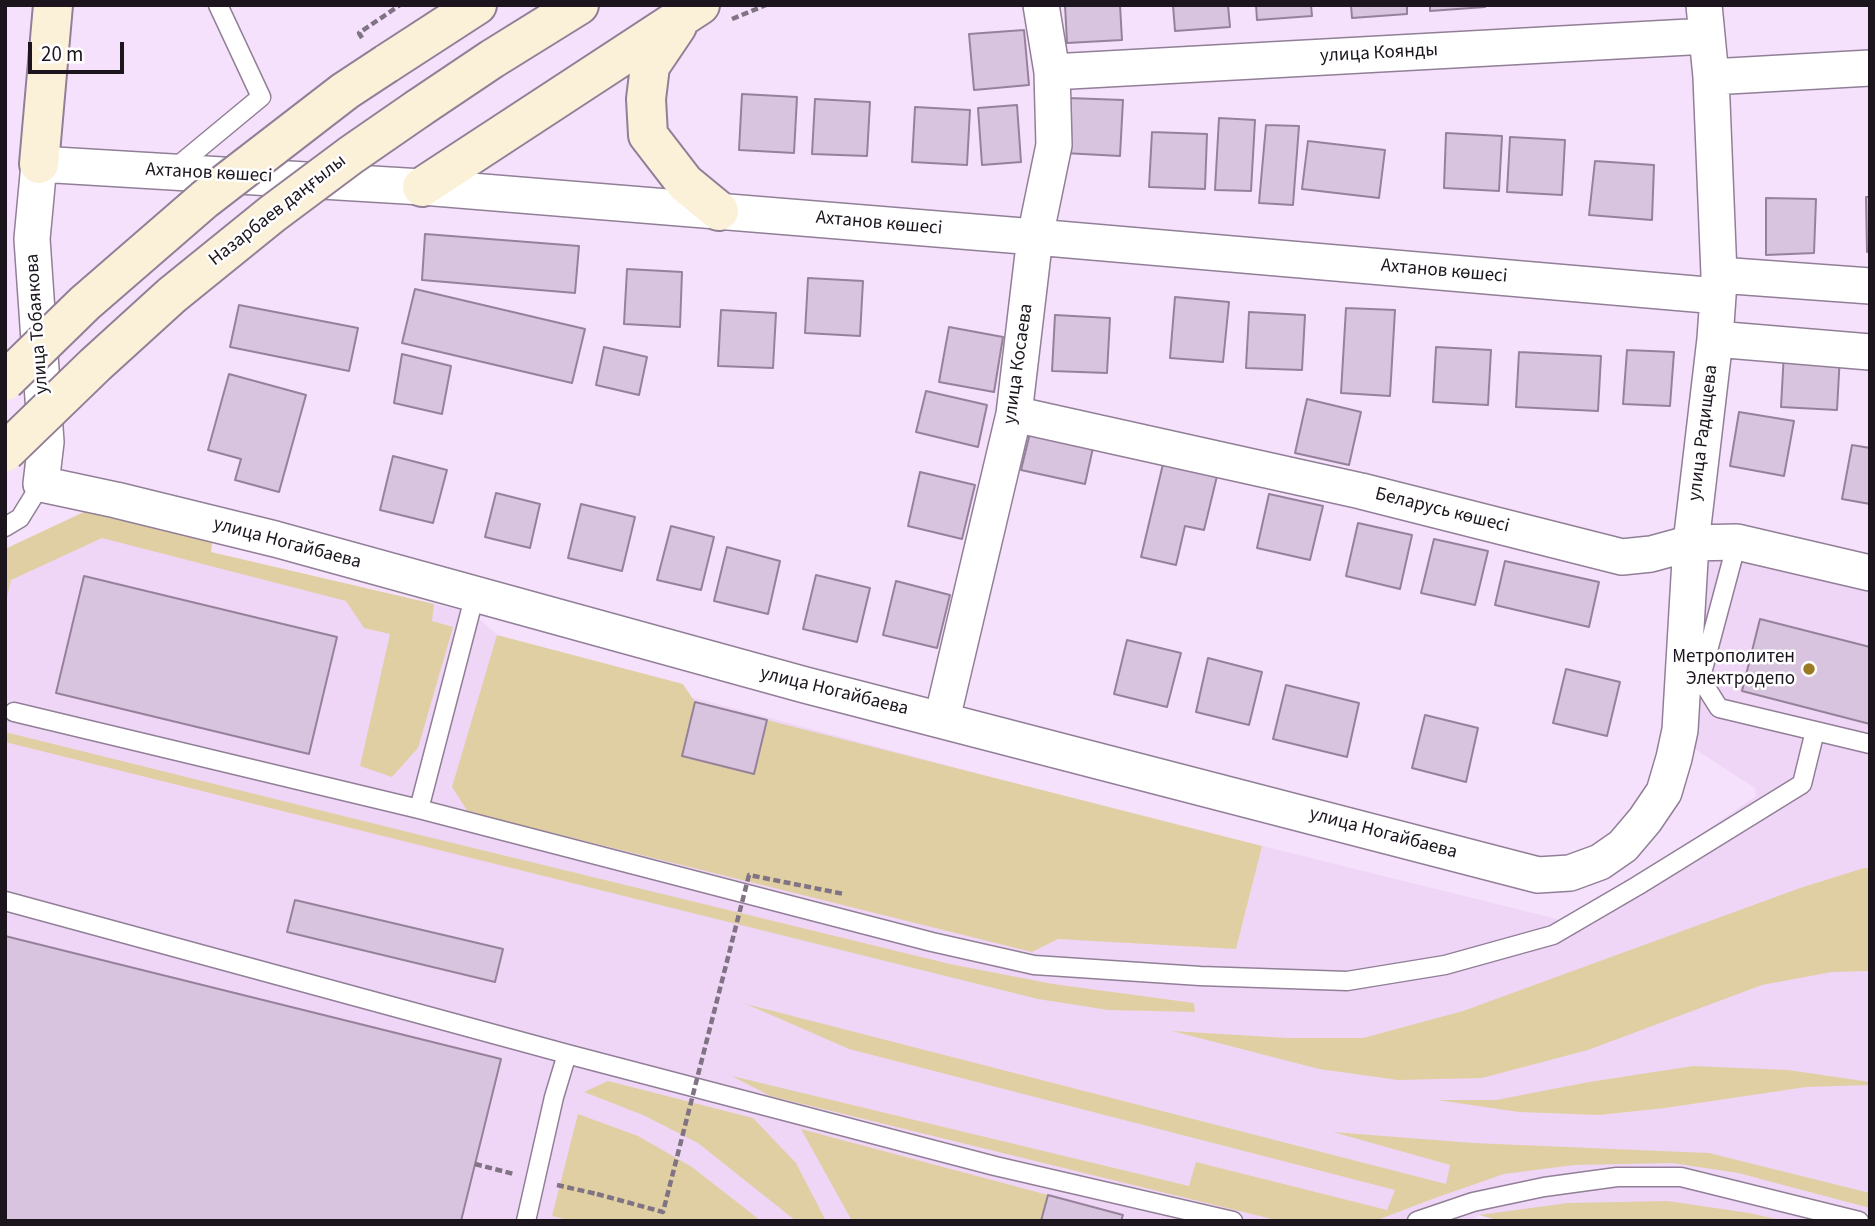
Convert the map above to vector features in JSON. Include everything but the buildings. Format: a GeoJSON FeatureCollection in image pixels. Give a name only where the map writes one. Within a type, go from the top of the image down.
{"type":"FeatureCollection","features":[{"type":"Feature","properties":{"kind":"main road"},"geometry":{"type":"LineString","coordinates":[[39,164],[53,5]]}},
{"type":"Feature","properties":{"kind":"main road"},"geometry":{"type":"LineString","coordinates":[[5,381],[85,303],[205,199],[345,91],[375,53],[477,5]]}},
{"type":"Feature","properties":{"kind":"main road","name":"Назарбаев даңғылы"},"geometry":{"type":"LineString","coordinates":[[5,452],[172,295],[272,214],[419,108],[579,5]]}},
{"type":"Feature","properties":{"kind":"main road"},"geometry":{"type":"LineString","coordinates":[[422,187],[693,9]]}},
{"type":"Feature","properties":{"kind":"main road"},"geometry":{"type":"LineString","coordinates":[[693,9],[650,66],[646,99],[648,135],[685,183],[719,211]]}},
{"type":"Feature","properties":{"kind":"street","name":"улица Косаева"},"geometry":{"type":"LineString","coordinates":[[942,719],[1014,414],[1035,237],[1054,145],[1052,72],[1041,5]]}},
{"type":"Feature","properties":{"kind":"street","name":"улица Коянды"},"geometry":{"type":"LineString","coordinates":[[1052,72],[1706,21]]}},
{"type":"Feature","properties":{"kind":"street","name":"улица Радищева"},"geometry":{"type":"LineString","coordinates":[[1623,846],[1664,792],[1680,730],[1691,543],[1719,285],[1711,77],[1706,21]]}},
{"type":"Feature","properties":{"kind":"street"},"geometry":{"type":"LineString","coordinates":[[1711,77],[1870,68]]}},
{"type":"Feature","properties":{"kind":"street","name":"Ахтанов көшесі"},"geometry":{"type":"LineString","coordinates":[[39,164],[422,187],[1035,237],[1719,285],[1870,286]]}},
{"type":"Feature","properties":{"kind":"street","name":"улица Тобаякова"},"geometry":{"type":"LineString","coordinates":[[39,164],[32,239],[46,442],[41,484]]}},
{"type":"Feature","properties":{"kind":"street"},"geometry":{"type":"LineString","coordinates":[[1715,339],[1870,352]]}},
{"type":"Feature","properties":{"kind":"street","name":"Беларусь көшесі"},"geometry":{"type":"LineString","coordinates":[[1014,414],[1361,491],[1622,557],[1651,554],[1691,543],[1737,542],[1870,573]]}},
{"type":"Feature","properties":{"kind":"street","name":"улица Ногайбаева"},"geometry":{"type":"LineString","coordinates":[[41,484],[275,539],[792,681],[1538,875],[1570,873],[1600,862],[1623,846]]}},
{"type":"Feature","properties":{"kind":"lane"},"geometry":{"type":"LineString","coordinates":[[171,172],[261,97],[218,5]]}},
{"type":"Feature","properties":{"kind":"lane"},"geometry":{"type":"LineString","coordinates":[[5,527],[20,518],[41,484]]}},
{"type":"Feature","properties":{"kind":"lane"},"geometry":{"type":"LineString","coordinates":[[1737,542],[1702,673],[1707,689],[1720,708],[1870,744]]}},
{"type":"Feature","properties":{"kind":"lane"},"geometry":{"type":"LineString","coordinates":[[419,810],[475,594]]}},
{"type":"Feature","properties":{"kind":"lane"},"geometry":{"type":"LineString","coordinates":[[14,712],[419,810],[932,942],[1034,965],[1200,976],[1347,981],[1445,965],[1553,935],[1802,784],[1815,731]]}},
{"type":"Feature","properties":{"kind":"lane"},"geometry":{"type":"LineString","coordinates":[[5,901],[566,1054],[995,1166],[1233,1221]]}},
{"type":"Feature","properties":{"kind":"lane"},"geometry":{"type":"LineString","coordinates":[[526,1221],[566,1054]]}},
{"type":"Feature","properties":{"kind":"lane"},"geometry":{"type":"LineString","coordinates":[[1417,1221],[1473,1202],[1544,1187],[1617,1177],[1681,1177],[1859,1221]]}},
{"type":"Feature","properties":{"kind":"path"},"geometry":{"type":"LineString","coordinates":[[375,53],[359,33],[400,5]]}},
{"type":"Feature","properties":{"kind":"path"},"geometry":{"type":"LineString","coordinates":[[597,1194],[663,1212],[748,874],[844,894]]}},
{"type":"Feature","properties":{"kind":"shaded area"},"geometry":{"type":"Polygon","coordinates":[[[88,510],[213,537],[211,552],[434,604],[432,621],[453,627],[418,748],[392,777],[360,766],[390,634],[364,628],[346,601],[102,538],[11,580],[5,605],[5,549],[88,510]]]}},
{"type":"Feature","properties":{"kind":"shaded area"},"geometry":{"type":"Polygon","coordinates":[[[110,529],[472,613],[515,650],[1077,800],[1570,924],[1756,796],[1755,788],[1687,744],[1699,559],[1741,557],[1870,587],[1870,1221],[1501,1221],[1479,1215],[1472,1221],[5,1221],[5,577],[110,529]]]}},
{"type":"Feature","properties":{"kind":"shaded area"},"geometry":{"type":"Polygon","coordinates":[[[497,635],[683,684],[695,702],[682,757],[754,774],[767,720],[1262,846],[1236,949],[1058,939],[1032,952],[468,812],[452,787],[497,635]]]}},
{"type":"Feature","properties":{"kind":"shaded area"},"geometry":{"type":"Polygon","coordinates":[[[5,732],[950,964],[1053,984],[1194,1003],[1195,1012],[1108,1010],[1038,999],[5,742],[5,732]]]}},
{"type":"Feature","properties":{"kind":"shaded area"},"geometry":{"type":"Polygon","coordinates":[[[1870,868],[1870,971],[1832,972],[1762,985],[1588,1050],[1482,1078],[1398,1080],[1319,1069],[1172,1031],[1288,1038],[1363,1038],[1463,1011],[1800,888],[1870,868]]]}},
{"type":"Feature","properties":{"kind":"shaded area"},"geometry":{"type":"Polygon","coordinates":[[[746,1004],[1446,1184],[1450,1165],[1333,1132],[1473,1143],[1709,1153],[1870,1193],[1870,1208],[1738,1173],[1672,1163],[1574,1165],[1504,1174],[1370,1221],[1280,1221],[770,1096],[732,1076],[1189,1186],[1196,1162],[1387,1210],[1395,1190],[849,1049],[746,1004]]]}},
{"type":"Feature","properties":{"kind":"shaded area"},"geometry":{"type":"Polygon","coordinates":[[[1693,1066],[1788,1070],[1870,1082],[1870,1085],[1806,1087],[1599,1115],[1519,1112],[1437,1100],[1496,1100],[1693,1066]]]}},
{"type":"Feature","properties":{"kind":"shaded area"},"geometry":{"type":"Polygon","coordinates":[[[608,1081],[753,1118],[796,1163],[826,1221],[796,1221],[698,1143],[643,1115],[584,1092],[608,1081]]]}},
{"type":"Feature","properties":{"kind":"shaded area"},"geometry":{"type":"Polygon","coordinates":[[[578,1114],[638,1136],[692,1167],[761,1221],[572,1221],[552,1216],[578,1114]]]}},
{"type":"Feature","properties":{"kind":"shaded area"},"geometry":{"type":"Polygon","coordinates":[[[801,1129],[1048,1195],[1041,1221],[852,1221],[801,1129]]]}},
{"type":"Feature","properties":{"kind":"shaded area"},"geometry":{"type":"Polygon","coordinates":[[[1668,1201],[1785,1221],[1501,1221],[1479,1215],[1568,1203],[1668,1201]]]}},
{"type":"Feature","properties":{"kind":"place","name":"Метрополитен Электродепо"},"geometry":{"type":"Point","coordinates":[1809,669]}}]}
